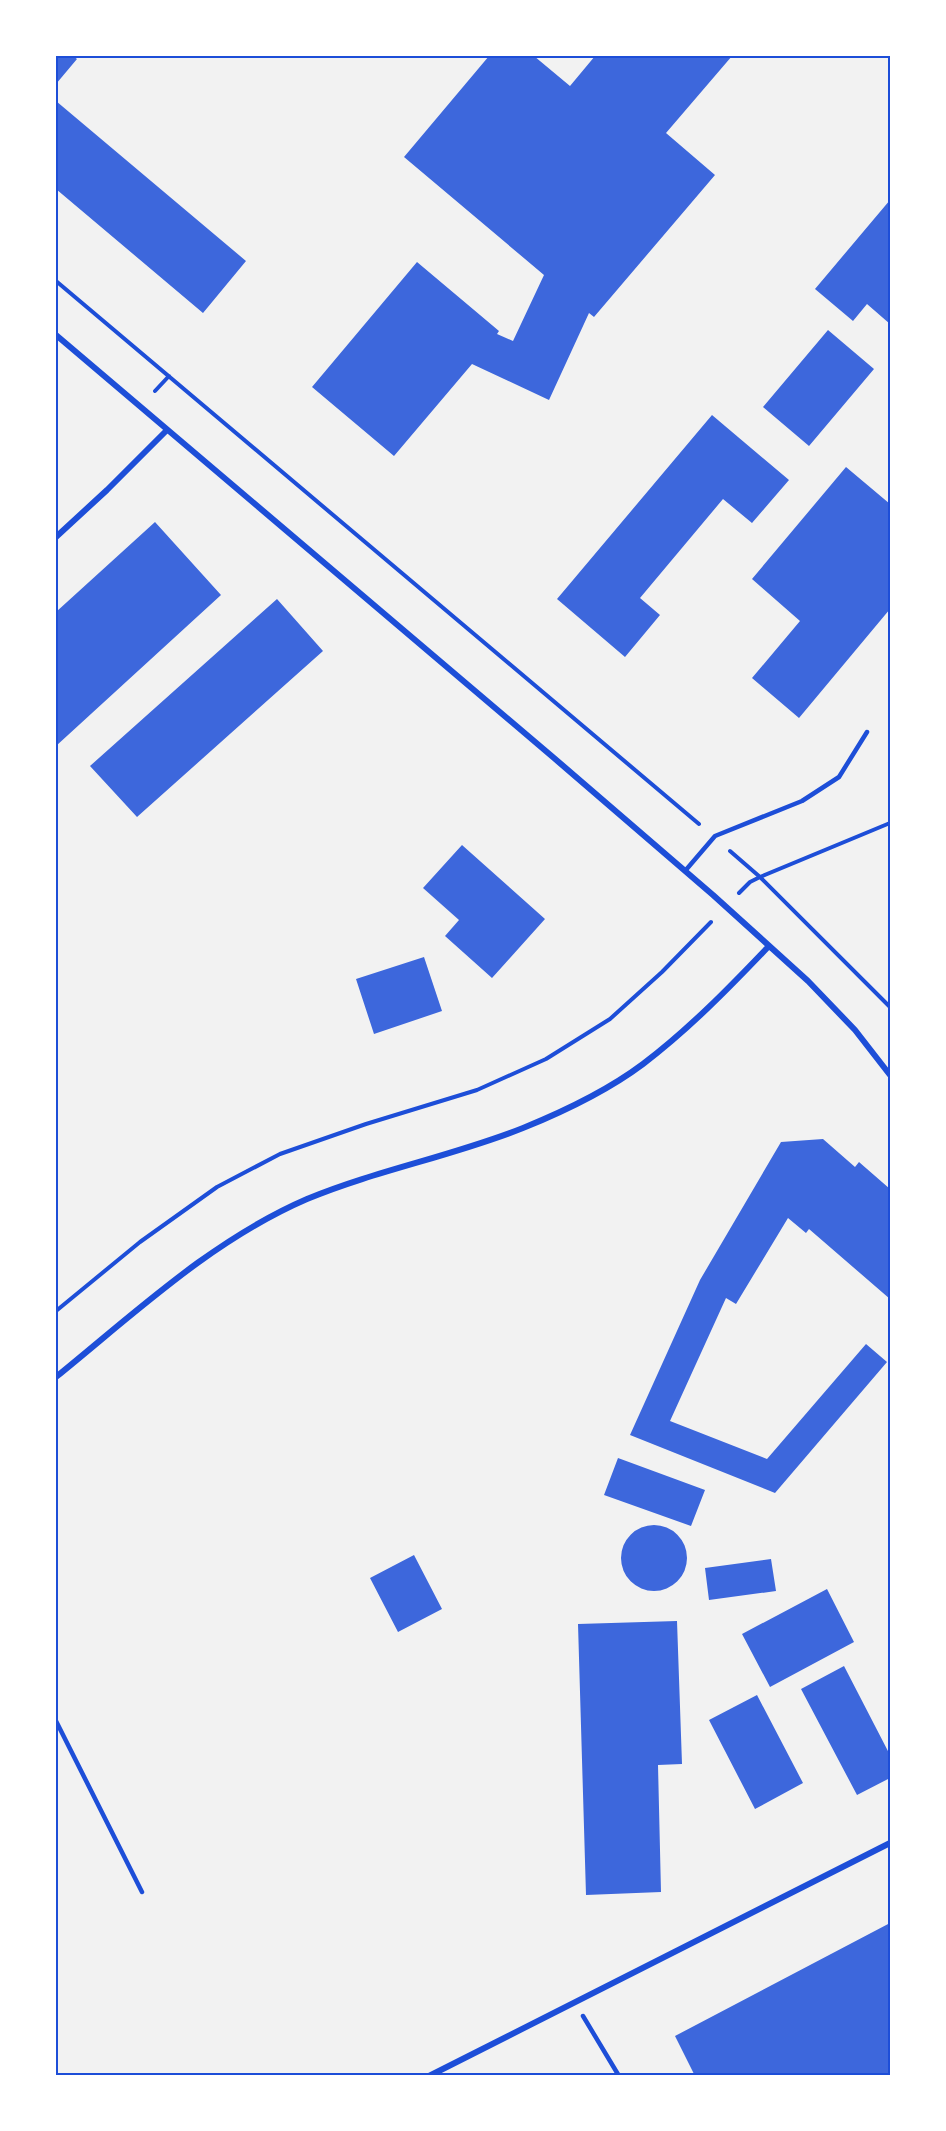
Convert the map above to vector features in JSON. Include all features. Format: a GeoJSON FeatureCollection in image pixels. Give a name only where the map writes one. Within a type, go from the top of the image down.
{"type":"FeatureCollection","features":[{"type":"Feature","properties":{"kind":"street"},"geometry":{"type":"LineString","coordinates":[[56,335],[686,871],[808,981],[855,1030],[891,1075]]}},
{"type":"Feature","properties":{"kind":"street"},"geometry":{"type":"LineString","coordinates":[[56,537],[167,430]]}},
{"type":"Feature","properties":{"kind":"street"},"geometry":{"type":"LineString","coordinates":[[56,1377],[215,1250],[262,1221],[307,1199],[522,1128],[585,1100],[641,1065],[679,1036],[769,946]]}},
{"type":"Feature","properties":{"kind":"street"},"geometry":{"type":"LineString","coordinates":[[429,2076],[891,1843]]}},
{"type":"Feature","properties":{"kind":"lane"},"geometry":{"type":"LineString","coordinates":[[686,871],[714,837],[802,801],[839,777],[867,732]]}},
{"type":"Feature","properties":{"kind":"lane"},"geometry":{"type":"LineString","coordinates":[[56,1721],[142,1892]]}},
{"type":"Feature","properties":{"kind":"lane"},"geometry":{"type":"LineString","coordinates":[[583,2016],[619,2076]]}},
{"type":"Feature","properties":{"kind":"path"},"geometry":{"type":"LineString","coordinates":[[56,281],[759,876],[891,1007]]}},
{"type":"Feature","properties":{"kind":"path"},"geometry":{"type":"LineString","coordinates":[[56,1311],[141,1242],[217,1187],[280,1154],[366,1124],[477,1090],[546,1059],[610,1019],[662,972],[750,882],[759,876],[891,823]]}},
{"type":"Feature","properties":{"kind":"building"},"geometry":{"type":"Polygon","coordinates":[[[56,56],[73,56],[77,59],[56,84],[56,56]]]}},
{"type":"Feature","properties":{"kind":"building"},"geometry":{"type":"Polygon","coordinates":[[[489,56],[534,56],[570,86],[595,56],[732,56],[666,133],[715,175],[594,317],[589,313],[549,400],[472,364],[394,456],[312,387],[417,262],[499,331],[497,334],[513,341],[544,275],[404,157],[489,56]]]}},
{"type":"Feature","properties":{"kind":"building"},"geometry":{"type":"Polygon","coordinates":[[[56,101],[246,261],[203,313],[56,189],[56,101]]]}},
{"type":"Feature","properties":{"kind":"building"},"geometry":{"type":"Polygon","coordinates":[[[890,200],[890,324],[867,304],[853,321],[815,289],[890,200]]]}},
{"type":"Feature","properties":{"kind":"building"},"geometry":{"type":"Polygon","coordinates":[[[828,330],[874,369],[809,446],[763,407],[828,330]]]}},
{"type":"Feature","properties":{"kind":"building"},"geometry":{"type":"Polygon","coordinates":[[[712,415],[789,480],[752,523],[723,499],[640,598],[660,615],[625,657],[557,599],[712,415]]]}},
{"type":"Feature","properties":{"kind":"building"},"geometry":{"type":"Polygon","coordinates":[[[846,467],[890,504],[890,609],[799,718],[752,678],[800,621],[752,579],[846,467]]]}},
{"type":"Feature","properties":{"kind":"building"},"geometry":{"type":"Polygon","coordinates":[[[155,522],[221,595],[56,746],[56,612],[155,522]]]}},
{"type":"Feature","properties":{"kind":"building"},"geometry":{"type":"Polygon","coordinates":[[[277,599],[323,651],[137,817],[90,766],[277,599]]]}},
{"type":"Feature","properties":{"kind":"building"},"geometry":{"type":"Polygon","coordinates":[[[462,845],[545,919],[492,978],[445,936],[459,920],[423,888],[462,845]]]}},
{"type":"Feature","properties":{"kind":"building"},"geometry":{"type":"Polygon","coordinates":[[[424,957],[442,1011],[374,1034],[356,979],[424,957]]]}},
{"type":"Feature","properties":{"kind":"building"},"geometry":{"type":"Polygon","coordinates":[[[823,1139],[855,1167],[859,1162],[890,1189],[890,1299],[809,1229],[806,1233],[788,1218],[736,1304],[726,1298],[670,1421],[767,1459],[866,1344],[887,1362],[775,1493],[630,1435],[700,1280],[781,1142],[823,1139]]]}},
{"type":"Feature","properties":{"kind":"building"},"geometry":{"type":"Polygon","coordinates":[[[618,1458],[705,1490],[691,1526],[604,1495],[618,1458]]]}},
{"type":"Feature","properties":{"kind":"building"},"geometry":{"type":"Polygon","coordinates":[[[654,1525],[666,1528],[677,1535],[684,1546],[687,1558],[684,1570],[677,1581],[666,1588],[654,1591],[642,1588],[631,1581],[624,1570],[621,1558],[624,1546],[631,1535],[642,1528],[654,1525]]]}},
{"type":"Feature","properties":{"kind":"building"},"geometry":{"type":"Polygon","coordinates":[[[414,1555],[442,1609],[398,1632],[370,1578],[414,1555]]]}},
{"type":"Feature","properties":{"kind":"building"},"geometry":{"type":"Polygon","coordinates":[[[771,1559],[776,1591],[709,1600],[705,1568],[771,1559]]]}},
{"type":"Feature","properties":{"kind":"building"},"geometry":{"type":"Polygon","coordinates":[[[827,1589],[854,1642],[770,1687],[742,1634],[827,1589]]]}},
{"type":"Feature","properties":{"kind":"building"},"geometry":{"type":"Polygon","coordinates":[[[677,1621],[682,1764],[658,1765],[661,1892],[586,1895],[578,1624],[677,1621]]]}},
{"type":"Feature","properties":{"kind":"building"},"geometry":{"type":"Polygon","coordinates":[[[844,1666],[890,1755],[890,1778],[857,1795],[801,1689],[844,1666]]]}},
{"type":"Feature","properties":{"kind":"building"},"geometry":{"type":"Polygon","coordinates":[[[757,1695],[803,1783],[755,1809],[709,1720],[757,1695]]]}},
{"type":"Feature","properties":{"kind":"building"},"geometry":{"type":"Polygon","coordinates":[[[890,1923],[890,2076],[695,2076],[675,2036],[890,1923]]]}}]}
